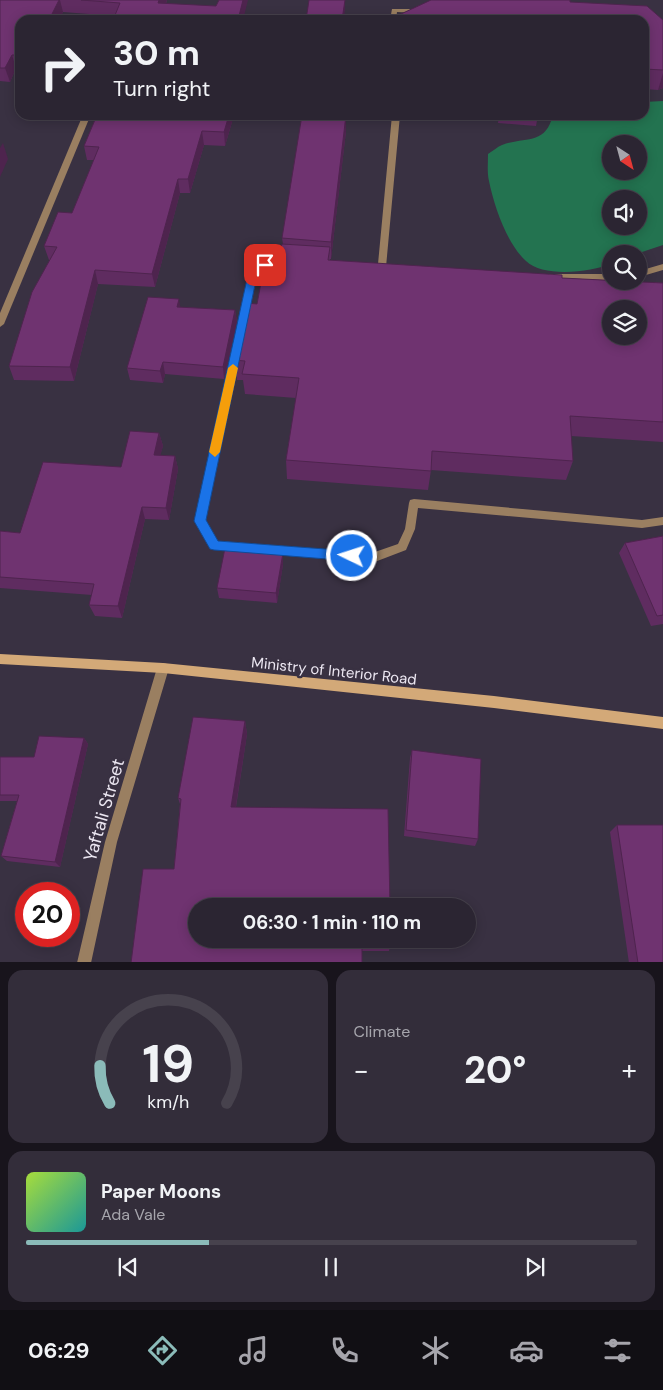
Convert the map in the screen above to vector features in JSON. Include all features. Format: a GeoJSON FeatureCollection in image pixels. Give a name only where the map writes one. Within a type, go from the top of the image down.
{"type":"FeatureCollection","features":[{"type":"Feature","properties":{"kind":"street"},"geometry":{"type":"LineString","coordinates":[[394,15],[394,10],[433,11]]}},
{"type":"Feature","properties":{"kind":"street"},"geometry":{"type":"LineString","coordinates":[[0,324],[85,120]]}},
{"type":"Feature","properties":{"kind":"street"},"geometry":{"type":"LineString","coordinates":[[362,266],[387,267],[396,120]]}},
{"type":"Feature","properties":{"kind":"street"},"geometry":{"type":"LineString","coordinates":[[283,260],[265,265],[252,279],[200,521],[214,545],[372,558],[402,547],[410,530],[414,503],[642,524],[663,521]]}},
{"type":"Feature","properties":{"kind":"street"},"geometry":{"type":"LineString","coordinates":[[647,272],[663,267]]}},
{"type":"Feature","properties":{"kind":"street"},"geometry":{"type":"LineString","coordinates":[[536,277],[602,276]]}},
{"type":"Feature","properties":{"kind":"street","name":"Ministry of Interior Road"},"geometry":{"type":"LineString","coordinates":[[0,659],[163,668],[494,702],[663,723]]}},
{"type":"Feature","properties":{"kind":"street","name":"Yaftali Street"},"geometry":{"type":"LineString","coordinates":[[84,962],[111,842],[163,668]]}},
{"type":"Feature","properties":{"kind":"green space"},"geometry":{"type":"Polygon","coordinates":[[[663,101],[663,245],[647,250],[647,245],[602,245],[602,267],[580,271],[555,272],[544,270],[526,261],[519,254],[507,235],[498,213],[488,178],[488,154],[502,145],[534,138],[545,132],[551,120],[649,120],[649,102],[663,101]]]}},
{"type":"Feature","properties":{"kind":"building"},"geometry":{"type":"Polygon","coordinates":[[[0,0],[59,0],[52,15],[15,15],[15,55],[12,55],[5,68],[0,68],[0,0]]]}},
{"type":"Feature","properties":{"kind":"building"},"geometry":{"type":"Polygon","coordinates":[[[81,0],[159,0],[158,3],[216,6],[219,0],[243,0],[239,15],[115,15],[120,3],[81,0]]]}},
{"type":"Feature","properties":{"kind":"building"},"geometry":{"type":"Polygon","coordinates":[[[309,0],[345,0],[343,15],[307,15],[309,0]]]}},
{"type":"Feature","properties":{"kind":"building"},"geometry":{"type":"Polygon","coordinates":[[[431,0],[570,0],[570,2],[647,6],[663,20],[663,70],[649,69],[649,15],[399,15],[431,0]]]}},
{"type":"Feature","properties":{"kind":"building"},"geometry":{"type":"Polygon","coordinates":[[[95,120],[228,120],[224,132],[202,131],[188,179],[178,179],[152,274],[95,270],[70,367],[9,366],[32,292],[57,247],[44,246],[58,212],[72,213],[99,147],[84,146],[95,120]]]}},
{"type":"Feature","properties":{"kind":"building"},"geometry":{"type":"Polygon","coordinates":[[[301,120],[345,120],[331,242],[282,238],[301,120]]]}},
{"type":"Feature","properties":{"kind":"building"},"geometry":{"type":"Polygon","coordinates":[[[282,244],[330,247],[328,260],[562,275],[562,278],[602,280],[602,290],[647,290],[647,282],[663,283],[663,422],[570,416],[573,461],[432,451],[431,471],[286,460],[299,378],[242,374],[245,361],[234,360],[247,303],[257,304],[266,256],[278,257],[282,244]]]}},
{"type":"Feature","properties":{"kind":"building"},"geometry":{"type":"Polygon","coordinates":[[[148,297],[179,299],[177,307],[235,310],[223,367],[163,362],[160,371],[127,368],[148,297]]]}},
{"type":"Feature","properties":{"kind":"building"},"geometry":{"type":"Polygon","coordinates":[[[130,431],[159,433],[154,455],[175,456],[166,508],[142,507],[118,606],[89,605],[94,584],[0,577],[0,531],[20,533],[43,462],[121,467],[130,431]]]}},
{"type":"Feature","properties":{"kind":"building"},"geometry":{"type":"Polygon","coordinates":[[[663,536],[663,615],[657,616],[625,543],[663,536]]]}},
{"type":"Feature","properties":{"kind":"building"},"geometry":{"type":"Polygon","coordinates":[[[225,548],[283,553],[276,593],[217,588],[225,548]]]}},
{"type":"Feature","properties":{"kind":"building"},"geometry":{"type":"Polygon","coordinates":[[[193,717],[245,721],[231,807],[388,809],[390,898],[188,898],[188,948],[362,948],[362,962],[131,962],[143,869],[174,869],[181,799],[178,798],[193,717]]]}},
{"type":"Feature","properties":{"kind":"building"},"geometry":{"type":"Polygon","coordinates":[[[39,736],[84,738],[55,862],[1,856],[19,795],[0,795],[0,757],[34,757],[39,736]]]}},
{"type":"Feature","properties":{"kind":"building"},"geometry":{"type":"Polygon","coordinates":[[[412,750],[481,759],[478,839],[406,830],[412,750]]]}},
{"type":"Feature","properties":{"kind":"building"},"geometry":{"type":"Polygon","coordinates":[[[617,825],[663,825],[663,962],[638,962],[617,825]]]}},
{"type":"Feature","properties":{"kind":"slow traffic"},"geometry":{"type":"LineString","coordinates":[[215,452],[233,368]]}},
{"type":"Feature","properties":{"kind":"route"},"geometry":{"type":"LineString","coordinates":[[265,265],[252,279],[200,521],[214,545],[352,556]]}}]}
